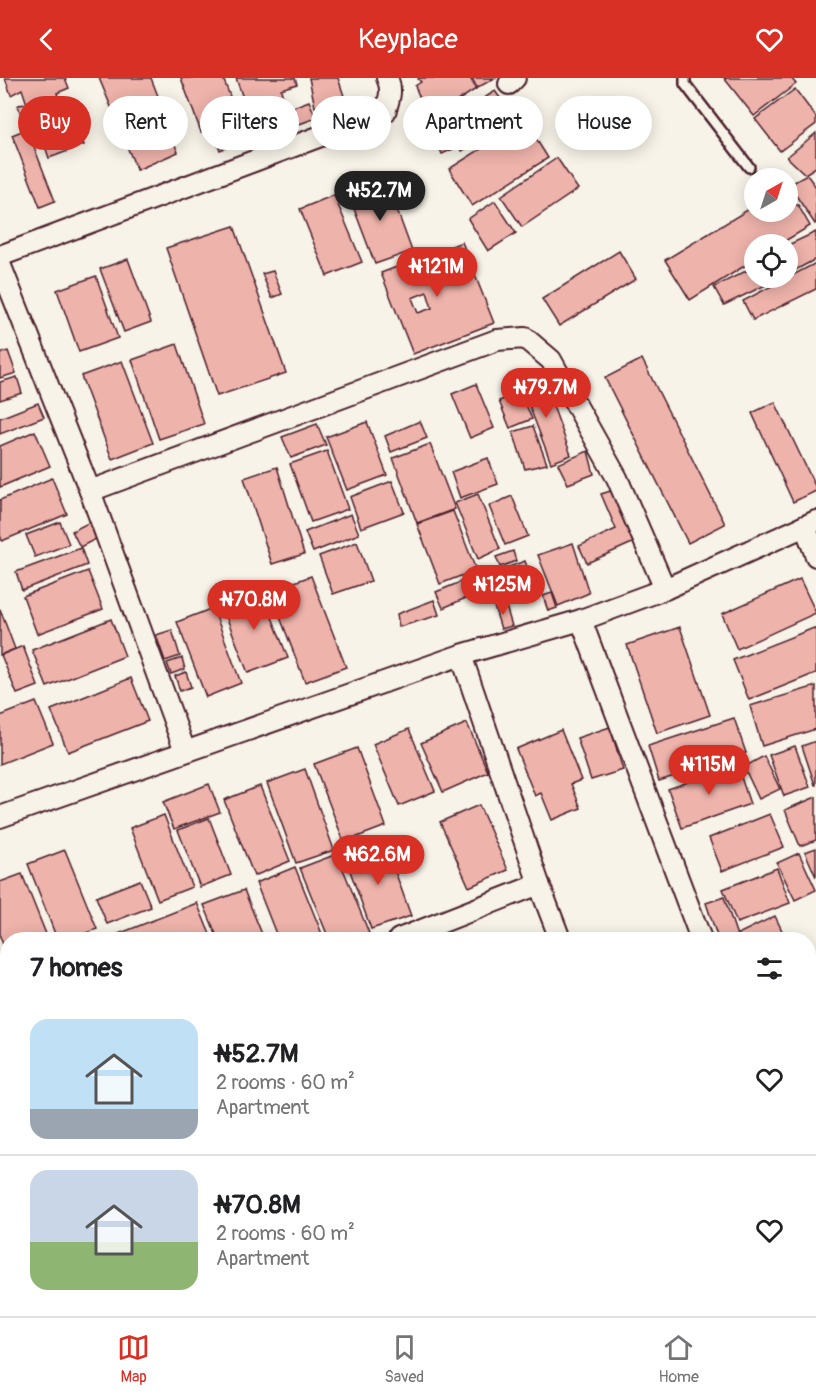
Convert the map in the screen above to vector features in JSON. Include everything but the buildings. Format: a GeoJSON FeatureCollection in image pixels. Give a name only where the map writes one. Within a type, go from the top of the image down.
{"type":"FeatureCollection","features":[{"type":"Feature","properties":{"kind":"street"},"geometry":{"type":"LineString","coordinates":[[0,256],[385,112],[390,95],[390,84],[387,78]]}},
{"type":"Feature","properties":{"kind":"street"},"geometry":{"type":"LineString","coordinates":[[0,264],[90,491],[185,751]]}},
{"type":"Feature","properties":{"kind":"street"},"geometry":{"type":"LineString","coordinates":[[90,491],[497,340],[525,338],[551,360],[612,468],[665,590]]}},
{"type":"Feature","properties":{"kind":"street"},"geometry":{"type":"LineString","coordinates":[[0,817],[461,655],[581,620],[665,590],[810,524],[816,556]]}},
{"type":"Feature","properties":{"kind":"street"},"geometry":{"type":"LineString","coordinates":[[581,620],[698,932]]}},
{"type":"Feature","properties":{"kind":"street"},"geometry":{"type":"LineString","coordinates":[[461,655],[538,884],[557,932]]}},
{"type":"Feature","properties":{"kind":"street"},"geometry":{"type":"LineString","coordinates":[[417,932],[538,884]]}},
{"type":"Feature","properties":{"kind":"lane"},"geometry":{"type":"LineString","coordinates":[[685,78],[685,84],[749,167]]}}]}
